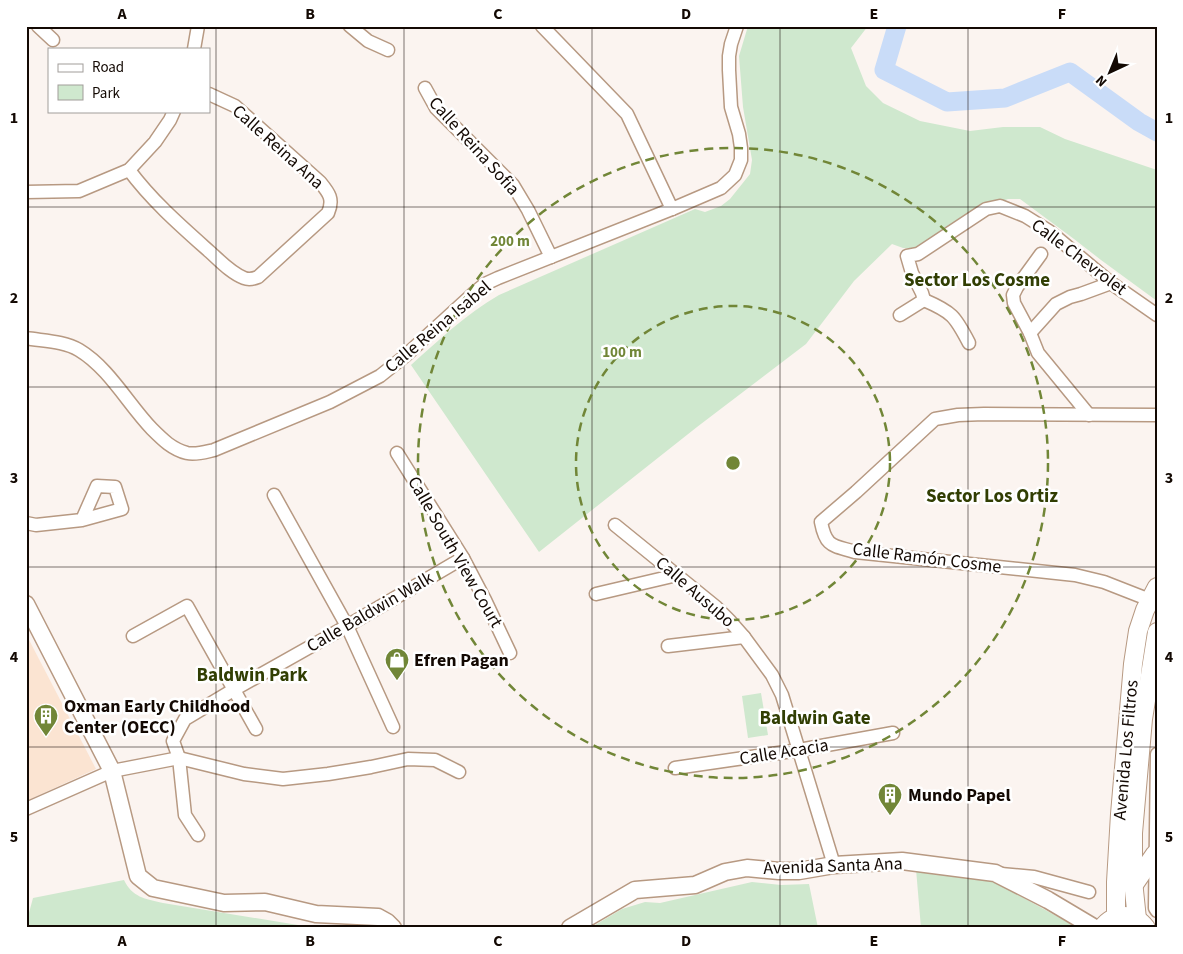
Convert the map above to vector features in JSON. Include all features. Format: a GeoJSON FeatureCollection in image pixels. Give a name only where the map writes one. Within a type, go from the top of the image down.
{"type":"FeatureCollection","features":[{"type":"Feature","properties":{"kind":"main road","name":"Avenida Los Filtros"},"geometry":{"type":"LineString","coordinates":[[1116,917],[1120,814],[1133,664],[1138,631],[1153,593]]}},
{"type":"Feature","properties":{"kind":"main road","name":"Avenida Los Filtros"},"geometry":{"type":"LineString","coordinates":[[1146,924],[1133,886],[1132,850],[1140,744],[1157,632]]}},
{"type":"Feature","properties":{"kind":"main road"},"geometry":{"type":"LineString","coordinates":[[1133,886],[1155,854]]}},
{"type":"Feature","properties":{"kind":"main road"},"geometry":{"type":"LineString","coordinates":[[1102,928],[1106,922],[1116,917],[1126,916],[1146,924]]}},
{"type":"Feature","properties":{"kind":"street"},"geometry":{"type":"LineString","coordinates":[[38,26],[53,40]]}},
{"type":"Feature","properties":{"kind":"street"},"geometry":{"type":"LineString","coordinates":[[194,48],[198,26]]}},
{"type":"Feature","properties":{"kind":"street"},"geometry":{"type":"LineString","coordinates":[[350,26],[368,42],[388,50]]}},
{"type":"Feature","properties":{"kind":"street"},"geometry":{"type":"LineString","coordinates":[[542,26],[627,114],[672,209]]}},
{"type":"Feature","properties":{"kind":"street","name":"Calle Reina Isabel"},"geometry":{"type":"LineString","coordinates":[[26,338],[66,345],[78,350],[106,374],[144,421],[166,443],[188,453],[202,453],[214,450],[330,402],[380,376],[485,284],[721,188],[735,175],[741,160],[739,134],[731,106],[729,63],[731,44],[737,26]]}},
{"type":"Feature","properties":{"kind":"street","name":"Calle Reina Sofia"},"geometry":{"type":"LineString","coordinates":[[425,88],[436,108],[513,185],[528,210],[551,257]]}},
{"type":"Feature","properties":{"kind":"street","name":"Calle Reina Ana"},"geometry":{"type":"LineString","coordinates":[[129,170],[163,209],[231,270],[246,279],[258,277],[328,213],[331,199],[320,182],[235,106],[210,94]]}},
{"type":"Feature","properties":{"kind":"street"},"geometry":{"type":"LineString","coordinates":[[26,192],[80,191],[129,170],[155,142],[174,112]]}},
{"type":"Feature","properties":{"kind":"street","name":"Calle Chevrolet"},"geometry":{"type":"LineString","coordinates":[[924,300],[907,256],[918,254],[986,210],[1000,206],[1024,216],[1049,231],[1111,283],[1157,315]]}},
{"type":"Feature","properties":{"kind":"street"},"geometry":{"type":"LineString","coordinates":[[1041,254],[1013,295],[1014,303],[1038,353],[1089,415]]}},
{"type":"Feature","properties":{"kind":"street"},"geometry":{"type":"LineString","coordinates":[[1030,333],[1056,304],[1070,297],[1111,283]]}},
{"type":"Feature","properties":{"kind":"street"},"geometry":{"type":"LineString","coordinates":[[900,315],[924,300],[948,312],[959,323],[969,343]]}},
{"type":"Feature","properties":{"kind":"street","name":"Calle Ramón Cosme"},"geometry":{"type":"LineString","coordinates":[[1153,593],[1075,575],[855,552],[833,546],[827,541],[823,534],[821,522],[935,419],[984,414],[1157,415]]}},
{"type":"Feature","properties":{"kind":"street","name":"Calle South View Court"},"geometry":{"type":"LineString","coordinates":[[397,453],[463,558],[510,653]]}},
{"type":"Feature","properties":{"kind":"street"},"geometry":{"type":"LineString","coordinates":[[274,495],[348,626],[393,726]]}},
{"type":"Feature","properties":{"kind":"street"},"geometry":{"type":"LineString","coordinates":[[26,523],[36,525],[82,520]]}},
{"type":"Feature","properties":{"kind":"street","name":"Calle Ausubo"},"geometry":{"type":"LineString","coordinates":[[615,525],[716,607],[744,637],[772,675],[782,695],[834,866]]}},
{"type":"Feature","properties":{"kind":"street","name":"Calle Baldwin Walk"},"geometry":{"type":"LineString","coordinates":[[198,835],[185,816],[179,758],[173,741],[185,719],[463,558]]}},
{"type":"Feature","properties":{"kind":"street"},"geometry":{"type":"LineString","coordinates":[[596,594],[677,576]]}},
{"type":"Feature","properties":{"kind":"street"},"geometry":{"type":"LineString","coordinates":[[26,604],[112,771],[138,876],[153,888],[224,903],[265,902],[316,914],[378,917],[393,928]]}},
{"type":"Feature","properties":{"kind":"street"},"geometry":{"type":"LineString","coordinates":[[133,636],[187,606],[256,729]]}},
{"type":"Feature","properties":{"kind":"street"},"geometry":{"type":"LineString","coordinates":[[668,646],[744,637]]}},
{"type":"Feature","properties":{"kind":"street","name":"Calle Acacia"},"geometry":{"type":"LineString","coordinates":[[675,768],[799,750],[893,733]]}},
{"type":"Feature","properties":{"kind":"street"},"geometry":{"type":"LineString","coordinates":[[1157,754],[1155,854],[1155,908],[1157,911]]}},
{"type":"Feature","properties":{"kind":"street"},"geometry":{"type":"LineString","coordinates":[[26,809],[112,771],[179,758],[244,774],[284,780],[408,760],[435,760],[458,772]]}},
{"type":"Feature","properties":{"kind":"street","name":"Avenida Santa Ana"},"geometry":{"type":"LineString","coordinates":[[570,928],[635,890],[695,885],[725,872],[746,868],[779,872],[902,861],[994,873],[1048,900],[1096,928]]}},
{"type":"Feature","properties":{"kind":"street"},"geometry":{"type":"LineString","coordinates":[[994,873],[1034,877],[1089,892]]}},
{"type":"Feature","properties":{"kind":"shaded area"},"geometry":{"type":"Polygon","coordinates":[[[26,634],[96,769],[26,801],[26,634]]]}},
{"type":"Feature","properties":{"kind":"green space"},"geometry":{"type":"Polygon","coordinates":[[[748,26],[868,26],[851,48],[866,86],[883,103],[920,121],[970,131],[1003,127],[1040,127],[1065,139],[1157,170],[1157,301],[1020,199],[1008,199],[993,204],[917,248],[903,248],[892,244],[854,281],[806,344],[697,427],[539,552],[411,365],[464,319],[499,295],[695,209],[705,212],[721,206],[730,199],[750,174],[752,160],[743,107],[739,56],[748,26]]]}},
{"type":"Feature","properties":{"kind":"green space"},"geometry":{"type":"Polygon","coordinates":[[[761,693],[768,735],[748,738],[742,696],[761,693]]]}},
{"type":"Feature","properties":{"kind":"green space"},"geometry":{"type":"Polygon","coordinates":[[[916,869],[991,880],[1078,928],[921,928],[916,869]]]}},
{"type":"Feature","properties":{"kind":"green space"},"geometry":{"type":"Polygon","coordinates":[[[124,880],[135,894],[163,903],[310,927],[352,926],[363,928],[26,928],[33,898],[124,880]]]}},
{"type":"Feature","properties":{"kind":"green space"},"geometry":{"type":"Polygon","coordinates":[[[752,882],[781,885],[809,884],[818,928],[590,928],[622,909],[645,902],[660,903],[752,882]]]}},
{"type":"Feature","properties":{"kind":"waterway"},"geometry":{"type":"LineString","coordinates":[[897,26],[884,70],[947,102],[1005,98],[1070,72],[1139,122],[1157,132]]}},
{"type":"Feature","properties":{"kind":"place","name":"Efren Pagan"},"geometry":{"type":"Point","coordinates":[397,681]}},
{"type":"Feature","properties":{"kind":"place","name":"Oxman Early Childhood Center (OECC)"},"geometry":{"type":"Point","coordinates":[46,737]}},
{"type":"Feature","properties":{"kind":"place","name":"Mundo Papel"},"geometry":{"type":"Point","coordinates":[890,816]}},
{"type":"Feature","properties":{"kind":"district","name":"Sector Los Cosme"},"geometry":{"type":"Point","coordinates":[977,280]}},
{"type":"Feature","properties":{"kind":"district","name":"Sector Los Ortiz"},"geometry":{"type":"Point","coordinates":[992,496]}},
{"type":"Feature","properties":{"kind":"district","name":"Baldwin Park"},"geometry":{"type":"Point","coordinates":[252,675]}},
{"type":"Feature","properties":{"kind":"district","name":"Baldwin Gate"},"geometry":{"type":"Point","coordinates":[815,718]}}]}
